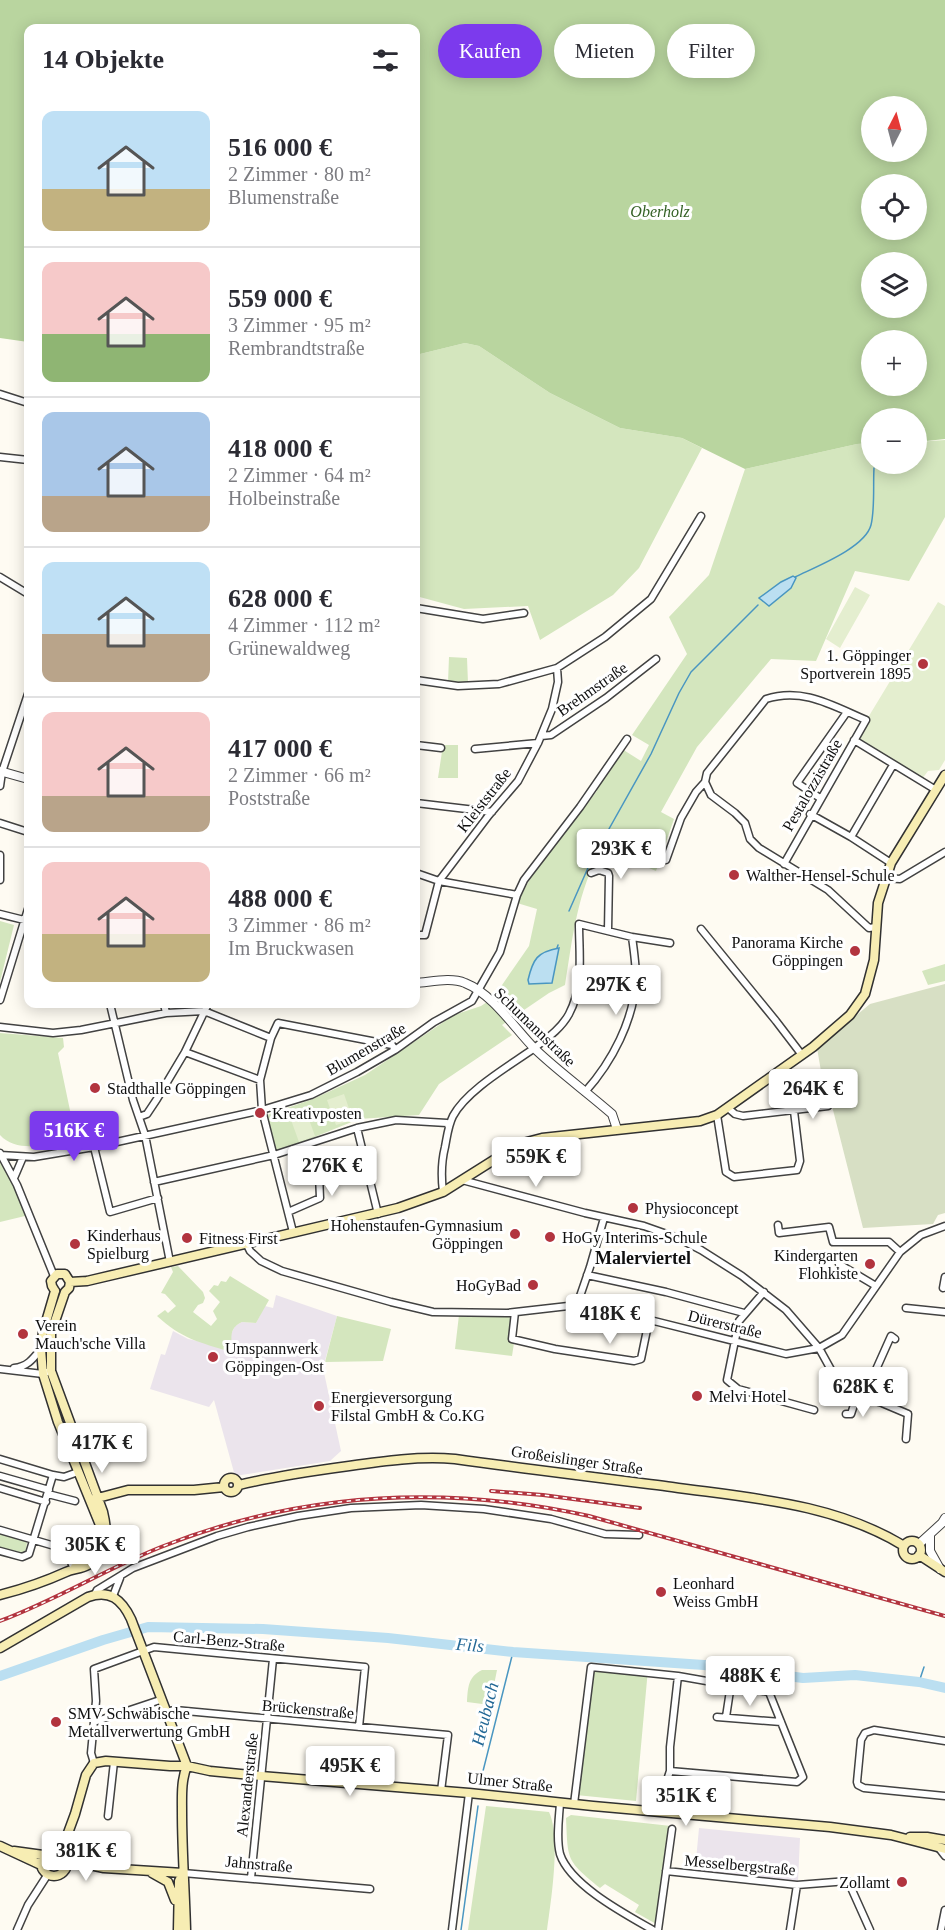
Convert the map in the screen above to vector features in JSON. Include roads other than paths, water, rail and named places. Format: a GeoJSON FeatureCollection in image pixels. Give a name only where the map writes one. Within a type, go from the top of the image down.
{"type":"FeatureCollection","features":[{"type":"Feature","properties":{"kind":"main road"},"geometry":{"type":"LineString","coordinates":[[70,1282],[87,1281],[378,1214],[443,1192],[519,1144],[542,1138],[700,1121],[717,1115],[802,1055],[850,1015],[866,994],[874,960],[877,907],[885,878],[891,863],[945,775]]}},
{"type":"Feature","properties":{"kind":"main road"},"geometry":{"type":"LineString","coordinates":[[0,1595],[30,1587],[74,1569],[93,1553],[100,1535],[94,1499],[47,1372],[41,1349],[43,1332],[55,1291],[51,1284],[54,1276],[63,1274],[68,1276],[70,1282],[51,1333],[47,1372],[49,1395],[78,1472],[94,1499]]}},
{"type":"Feature","properties":{"kind":"main road"},"geometry":{"type":"LineString","coordinates":[[55,1291],[65,1292]]}},
{"type":"Feature","properties":{"kind":"main road","name":"Großeislinger Straße"},"geometry":{"type":"LineString","coordinates":[[94,1499],[128,1490],[194,1491],[224,1487],[230,1478],[237,1480],[239,1485],[294,1474],[429,1457],[779,1502],[849,1520],[904,1546]]}},
{"type":"Feature","properties":{"kind":"main road"},"geometry":{"type":"LineString","coordinates":[[911,1541],[919,1544],[919,1555],[908,1558],[903,1551],[904,1546],[911,1541]]}},
{"type":"Feature","properties":{"kind":"main road"},"geometry":{"type":"LineString","coordinates":[[919,1555],[943,1570]]}},
{"type":"Feature","properties":{"kind":"main road"},"geometry":{"type":"LineString","coordinates":[[0,1648],[95,1594],[113,1596],[122,1602],[131,1619],[187,1766],[182,1789],[186,1930]]}},
{"type":"Feature","properties":{"kind":"main road"},"geometry":{"type":"LineString","coordinates":[[61,1852],[72,1824],[86,1775],[94,1763]]}},
{"type":"Feature","properties":{"kind":"main road","name":"Ulmer Straße"},"geometry":{"type":"LineString","coordinates":[[94,1763],[187,1766],[210,1771],[261,1776],[469,1792],[560,1803],[830,1827],[901,1837],[941,1848]]}},
{"type":"Feature","properties":{"kind":"main road","name":"Ulmer Straße"},"geometry":{"type":"LineString","coordinates":[[901,1837],[945,1840]]}},
{"type":"Feature","properties":{"kind":"main road"},"geometry":{"type":"LineString","coordinates":[[0,1846],[13,1851],[43,1856]]}},
{"type":"Feature","properties":{"kind":"main road"},"geometry":{"type":"LineString","coordinates":[[13,1851],[41,1865],[48,1874],[55,1876],[62,1873],[66,1867],[66,1860],[61,1852]]}},
{"type":"Feature","properties":{"kind":"main road"},"geometry":{"type":"LineString","coordinates":[[41,1865],[43,1856],[49,1851],[61,1852]]}},
{"type":"Feature","properties":{"kind":"main road","name":"Jahnstraße"},"geometry":{"type":"LineString","coordinates":[[66,1860],[104,1868]]}},
{"type":"Feature","properties":{"kind":"main road","name":"Jahnstraße"},"geometry":{"type":"LineString","coordinates":[[62,1873],[70,1870],[104,1868],[183,1873]]}},
{"type":"Feature","properties":{"kind":"main road"},"geometry":{"type":"LineString","coordinates":[[146,1871],[168,1882],[177,1911]]}},
{"type":"Feature","properties":{"kind":"main road"},"geometry":{"type":"LineString","coordinates":[[178,1930],[178,1881],[183,1873]]}},
{"type":"Feature","properties":{"kind":"street"},"geometry":{"type":"LineString","coordinates":[[0,394],[24,402]]}},
{"type":"Feature","properties":{"kind":"street"},"geometry":{"type":"LineString","coordinates":[[0,457],[24,460]]}},
{"type":"Feature","properties":{"kind":"street"},"geometry":{"type":"LineString","coordinates":[[420,681],[458,686],[499,684],[557,668],[605,637],[651,599],[701,516]]}},
{"type":"Feature","properties":{"kind":"street"},"geometry":{"type":"LineString","coordinates":[[0,577],[24,592]]}},
{"type":"Feature","properties":{"kind":"street"},"geometry":{"type":"LineString","coordinates":[[420,609],[483,619],[524,613]]}},
{"type":"Feature","properties":{"kind":"street","name":"Brehmstraße"},"geometry":{"type":"LineString","coordinates":[[541,736],[551,735],[606,698],[657,659]]}},
{"type":"Feature","properties":{"kind":"street","name":"Kleiststraße"},"geometry":{"type":"LineString","coordinates":[[420,935],[425,935],[440,881],[518,781],[538,743],[552,709],[558,682],[557,668]]}},
{"type":"Feature","properties":{"kind":"street"},"geometry":{"type":"LineString","coordinates":[[820,798],[797,783],[847,712],[825,700],[800,694],[778,695],[766,699],[706,773],[705,782],[711,795],[745,823],[750,839],[784,864],[828,890],[869,928],[876,927]]}},
{"type":"Feature","properties":{"kind":"street"},"geometry":{"type":"LineString","coordinates":[[0,786],[1,772],[24,708]]}},
{"type":"Feature","properties":{"kind":"street","name":"Pestalozzistraße"},"geometry":{"type":"LineString","coordinates":[[784,864],[810,814],[866,720],[847,712]]}},
{"type":"Feature","properties":{"kind":"street"},"geometry":{"type":"LineString","coordinates":[[20,721],[24,722]]}},
{"type":"Feature","properties":{"kind":"street","name":"Blumenstraße"},"geometry":{"type":"LineString","coordinates":[[0,1155],[23,1157],[94,1147],[262,1110],[311,1095],[395,1050],[434,1022],[472,1001],[500,952],[517,895],[524,880],[580,807],[627,739]]}},
{"type":"Feature","properties":{"kind":"street"},"geometry":{"type":"LineString","coordinates":[[854,740],[936,790]]}},
{"type":"Feature","properties":{"kind":"street"},"geometry":{"type":"LineString","coordinates":[[475,749],[538,743]]}},
{"type":"Feature","properties":{"kind":"street"},"geometry":{"type":"LineString","coordinates":[[420,745],[441,748]]}},
{"type":"Feature","properties":{"kind":"street"},"geometry":{"type":"LineString","coordinates":[[851,837],[893,765]]}},
{"type":"Feature","properties":{"kind":"street"},"geometry":{"type":"LineString","coordinates":[[1,772],[24,778]]}},
{"type":"Feature","properties":{"kind":"street"},"geometry":{"type":"LineString","coordinates":[[666,860],[681,818],[696,792],[705,782]]}},
{"type":"Feature","properties":{"kind":"street"},"geometry":{"type":"LineString","coordinates":[[420,803],[492,812]]}},
{"type":"Feature","properties":{"kind":"street"},"geometry":{"type":"LineString","coordinates":[[810,814],[891,863]]}},
{"type":"Feature","properties":{"kind":"street"},"geometry":{"type":"LineString","coordinates":[[0,823],[24,831]]}},
{"type":"Feature","properties":{"kind":"street"},"geometry":{"type":"LineString","coordinates":[[885,878],[900,879],[945,852]]}},
{"type":"Feature","properties":{"kind":"street"},"geometry":{"type":"LineString","coordinates":[[0,855],[0,880]]}},
{"type":"Feature","properties":{"kind":"street"},"geometry":{"type":"LineString","coordinates":[[591,873],[599,870],[608,873],[609,876],[608,930]]}},
{"type":"Feature","properties":{"kind":"street"},"geometry":{"type":"LineString","coordinates":[[420,874],[440,881],[517,895]]}},
{"type":"Feature","properties":{"kind":"street"},"geometry":{"type":"LineString","coordinates":[[0,914],[24,920]]}},
{"type":"Feature","properties":{"kind":"street"},"geometry":{"type":"LineString","coordinates":[[443,1192],[440,1174],[449,1127],[454,1115],[465,1101],[553,1034],[569,1015],[578,982],[581,954],[579,924],[632,937],[670,943]]}},
{"type":"Feature","properties":{"kind":"street"},"geometry":{"type":"LineString","coordinates":[[0,1000],[24,927]]}},
{"type":"Feature","properties":{"kind":"street"},"geometry":{"type":"LineString","coordinates":[[701,929],[802,1055]]}},
{"type":"Feature","properties":{"kind":"street"},"geometry":{"type":"LineString","coordinates":[[585,1092],[606,1063],[622,1035],[632,1004],[636,979],[632,937]]}},
{"type":"Feature","properties":{"kind":"street","name":"Schumannstraße"},"geometry":{"type":"LineString","coordinates":[[420,982],[455,980],[478,990],[506,1015],[534,1048],[612,1114],[617,1129]]}},
{"type":"Feature","properties":{"kind":"street"},"geometry":{"type":"LineString","coordinates":[[111,1008],[145,1135],[171,1262]]}},
{"type":"Feature","properties":{"kind":"street"},"geometry":{"type":"LineString","coordinates":[[165,1008],[166,1013]]}},
{"type":"Feature","properties":{"kind":"street"},"geometry":{"type":"LineString","coordinates":[[139,1117],[147,1114],[185,1052],[206,1008]]}},
{"type":"Feature","properties":{"kind":"street"},"geometry":{"type":"LineString","coordinates":[[0,1027],[53,1033],[115,1024],[166,1013],[204,1011],[271,1038]]}},
{"type":"Feature","properties":{"kind":"street"},"geometry":{"type":"LineString","coordinates":[[293,1232],[262,1110],[260,1080],[271,1038],[278,1023],[392,1045],[395,1050]]}},
{"type":"Feature","properties":{"kind":"street"},"geometry":{"type":"LineString","coordinates":[[185,1052],[260,1080]]}},
{"type":"Feature","properties":{"kind":"street"},"geometry":{"type":"LineString","coordinates":[[728,1108],[735,1114],[743,1116],[828,1106]]}},
{"type":"Feature","properties":{"kind":"street"},"geometry":{"type":"LineString","coordinates":[[717,1115],[726,1172],[734,1177],[797,1170],[800,1161],[794,1111]]}},
{"type":"Feature","properties":{"kind":"street"},"geometry":{"type":"LineString","coordinates":[[154,1182],[274,1155],[357,1128],[396,1120],[447,1123],[449,1127]]}},
{"type":"Feature","properties":{"kind":"street"},"geometry":{"type":"LineString","coordinates":[[357,1128],[378,1214]]}},
{"type":"Feature","properties":{"kind":"street"},"geometry":{"type":"LineString","coordinates":[[94,1147],[110,1212],[158,1198]]}},
{"type":"Feature","properties":{"kind":"street"},"geometry":{"type":"LineString","coordinates":[[0,1155],[14,1178],[54,1276]]}},
{"type":"Feature","properties":{"kind":"street"},"geometry":{"type":"LineString","coordinates":[[14,1178],[23,1157]]}},
{"type":"Feature","properties":{"kind":"street"},"geometry":{"type":"LineString","coordinates":[[288,1212],[320,1198],[319,1175],[365,1165]]}},
{"type":"Feature","properties":{"kind":"street"},"geometry":{"type":"LineString","coordinates":[[462,1180],[604,1218],[644,1226],[678,1238],[717,1259],[764,1292],[800,1325],[819,1348],[835,1377],[858,1396],[908,1414],[906,1439]]}},
{"type":"Feature","properties":{"kind":"street"},"geometry":{"type":"LineString","coordinates":[[577,1305],[604,1218]]}},
{"type":"Feature","properties":{"kind":"street"},"geometry":{"type":"LineString","coordinates":[[778,1225],[779,1233],[829,1227],[833,1242],[889,1242],[900,1252]]}},
{"type":"Feature","properties":{"kind":"street","name":"Dürerstraße"},"geometry":{"type":"LineString","coordinates":[[246,1243],[250,1251],[258,1258],[282,1271],[395,1304],[433,1312],[515,1312],[577,1305],[735,1340],[786,1354],[819,1348],[842,1335],[900,1252],[921,1235],[945,1226]]}},
{"type":"Feature","properties":{"kind":"street"},"geometry":{"type":"LineString","coordinates":[[839,1264],[876,1287]]}},
{"type":"Feature","properties":{"kind":"street"},"geometry":{"type":"LineString","coordinates":[[587,1275],[666,1292],[744,1313]]}},
{"type":"Feature","properties":{"kind":"street"},"geometry":{"type":"LineString","coordinates":[[943,1288],[945,1277]]}},
{"type":"Feature","properties":{"kind":"street"},"geometry":{"type":"LineString","coordinates":[[764,1292],[739,1321],[726,1380],[738,1389],[814,1410]]}},
{"type":"Feature","properties":{"kind":"street"},"geometry":{"type":"LineString","coordinates":[[906,1308],[945,1312]]}},
{"type":"Feature","properties":{"kind":"street"},"geometry":{"type":"LineString","coordinates":[[515,1312],[512,1339],[555,1349],[634,1361],[641,1359],[649,1320]]}},
{"type":"Feature","properties":{"kind":"street"},"geometry":{"type":"LineString","coordinates":[[846,1414],[851,1414],[858,1396],[870,1383],[891,1336],[896,1339]]}},
{"type":"Feature","properties":{"kind":"street"},"geometry":{"type":"LineString","coordinates":[[2,1369],[20,1368],[32,1361],[41,1349]]}},
{"type":"Feature","properties":{"kind":"street"},"geometry":{"type":"LineString","coordinates":[[2,1369],[47,1372]]}},
{"type":"Feature","properties":{"kind":"street"},"geometry":{"type":"LineString","coordinates":[[0,1459],[64,1477],[78,1472]]}},
{"type":"Feature","properties":{"kind":"street"},"geometry":{"type":"LineString","coordinates":[[0,1551],[25,1557],[29,1554],[53,1475]]}},
{"type":"Feature","properties":{"kind":"street"},"geometry":{"type":"LineString","coordinates":[[0,1476],[75,1502]]}},
{"type":"Feature","properties":{"kind":"street"},"geometry":{"type":"LineString","coordinates":[[0,1488],[46,1502]]}},
{"type":"Feature","properties":{"kind":"street"},"geometry":{"type":"LineString","coordinates":[[95,1594],[97,1590],[136,1567],[212,1538],[298,1516],[370,1506],[421,1505],[484,1509],[551,1519],[606,1534],[639,1535]]}},
{"type":"Feature","properties":{"kind":"street"},"geometry":{"type":"LineString","coordinates":[[919,1544],[944,1522]]}},
{"type":"Feature","properties":{"kind":"street"},"geometry":{"type":"LineString","coordinates":[[0,1530],[34,1539],[64,1551],[74,1569]]}},
{"type":"Feature","properties":{"kind":"street"},"geometry":{"type":"LineString","coordinates":[[930,1535],[930,1551],[943,1570]]}},
{"type":"Feature","properties":{"kind":"street"},"geometry":{"type":"LineString","coordinates":[[113,1596],[121,1577]]}},
{"type":"Feature","properties":{"kind":"street","name":"Carl-Benz-Straße"},"geometry":{"type":"LineString","coordinates":[[94,1722],[94,1669],[154,1647],[364,1667],[359,1727]]}},
{"type":"Feature","properties":{"kind":"street","name":"Alexanderstraße"},"geometry":{"type":"LineString","coordinates":[[251,1878],[273,1659]]}},
{"type":"Feature","properties":{"kind":"street"},"geometry":{"type":"LineString","coordinates":[[574,1804],[591,1667],[678,1676],[769,1692],[803,1777],[797,1782],[670,1771]]}},
{"type":"Feature","properties":{"kind":"street"},"geometry":{"type":"LineString","coordinates":[[657,1811],[670,1771],[670,1747],[678,1676]]}},
{"type":"Feature","properties":{"kind":"street"},"geometry":{"type":"LineString","coordinates":[[726,1717],[731,1684]]}},
{"type":"Feature","properties":{"kind":"street"},"geometry":{"type":"LineString","coordinates":[[94,1763],[91,1753],[94,1722],[160,1700]]}},
{"type":"Feature","properties":{"kind":"street","name":"Brückenstraße"},"geometry":{"type":"LineString","coordinates":[[165,1712],[175,1710],[448,1735],[441,1791]]}},
{"type":"Feature","properties":{"kind":"street"},"geometry":{"type":"LineString","coordinates":[[717,1717],[781,1722]]}},
{"type":"Feature","properties":{"kind":"street"},"geometry":{"type":"LineString","coordinates":[[945,1742],[874,1730],[865,1733],[861,1740],[857,1782],[864,1788],[945,1796]]}},
{"type":"Feature","properties":{"kind":"street"},"geometry":{"type":"LineString","coordinates":[[108,1816],[114,1762]]}},
{"type":"Feature","properties":{"kind":"street"},"geometry":{"type":"LineString","coordinates":[[452,1930],[469,1792]]}},
{"type":"Feature","properties":{"kind":"street"},"geometry":{"type":"LineString","coordinates":[[560,1803],[558,1838],[560,1852],[572,1875],[652,1930]]}},
{"type":"Feature","properties":{"kind":"street"},"geometry":{"type":"LineString","coordinates":[[658,1930],[672,1829]]}},
{"type":"Feature","properties":{"kind":"street"},"geometry":{"type":"LineString","coordinates":[[941,1848],[945,1856]]}},
{"type":"Feature","properties":{"kind":"street","name":"Messelbergstraße"},"geometry":{"type":"LineString","coordinates":[[666,1871],[797,1885],[848,1881],[870,1930]]}},
{"type":"Feature","properties":{"kind":"street","name":"Jahnstraße"},"geometry":{"type":"LineString","coordinates":[[183,1873],[369,1888]]}},
{"type":"Feature","properties":{"kind":"street"},"geometry":{"type":"LineString","coordinates":[[17,1930],[28,1905],[48,1874]]}},
{"type":"Feature","properties":{"kind":"street"},"geometry":{"type":"LineString","coordinates":[[790,1930],[797,1885]]}},
{"type":"Feature","properties":{"kind":"street"},"geometry":{"type":"LineString","coordinates":[[941,1930],[945,1910]]}},
{"type":"Feature","properties":{"kind":"water"},"geometry":{"type":"Polygon","coordinates":[[[793,576],[796,578],[791,588],[769,606],[759,598],[781,582],[793,576]]]}},
{"type":"Feature","properties":{"kind":"water"},"geometry":{"type":"Polygon","coordinates":[[[559,948],[552,983],[529,984],[530,973],[537,958],[541,954],[559,948]]]}},
{"type":"Feature","properties":{"kind":"waterway"},"geometry":{"type":"LineString","coordinates":[[795,577],[850,549],[867,533],[873,512],[874,474]]}},
{"type":"Feature","properties":{"kind":"waterway"},"geometry":{"type":"LineString","coordinates":[[569,911],[591,861],[651,754],[691,672],[758,605]]}},
{"type":"Feature","properties":{"kind":"waterway","name":"Fils"},"geometry":{"type":"LineString","coordinates":[[0,1676],[103,1640],[148,1627],[263,1629],[388,1638],[513,1652],[704,1665],[803,1678],[855,1675],[919,1682],[945,1688]]}},
{"type":"Feature","properties":{"kind":"waterway","name":"Heubach"},"geometry":{"type":"LineString","coordinates":[[480,1783],[513,1652]]}},
{"type":"Feature","properties":{"kind":"waterway"},"geometry":{"type":"LineString","coordinates":[[919,1682],[924,1667]]}},
{"type":"Feature","properties":{"kind":"waterway","name":"Heubach"},"geometry":{"type":"LineString","coordinates":[[461,1930],[478,1806]]}},
{"type":"Feature","properties":{"kind":"railway"},"geometry":{"type":"LineString","coordinates":[[491,1491],[543,1495],[640,1508]]}},
{"type":"Feature","properties":{"kind":"railway"},"geometry":{"type":"LineString","coordinates":[[0,1621],[161,1547],[213,1529],[266,1514],[319,1505],[373,1499],[427,1497],[535,1506],[589,1516],[945,1616]]}},
{"type":"Feature","properties":{"kind":"place","name":"1. Göppinger Sportverein 1895"},"geometry":{"type":"Point","coordinates":[923,664]}},
{"type":"Feature","properties":{"kind":"place","name":"Walther-Hensel-Schule"},"geometry":{"type":"Point","coordinates":[734,875]}},
{"type":"Feature","properties":{"kind":"place","name":"Panorama Kirche Göppingen"},"geometry":{"type":"Point","coordinates":[855,951]}},
{"type":"Feature","properties":{"kind":"place","name":"Stadthalle Göppingen"},"geometry":{"type":"Point","coordinates":[95,1088]}},
{"type":"Feature","properties":{"kind":"place","name":"Kreativposten"},"geometry":{"type":"Point","coordinates":[260,1113]}},
{"type":"Feature","properties":{"kind":"place","name":"Physioconcept"},"geometry":{"type":"Point","coordinates":[633,1208]}},
{"type":"Feature","properties":{"kind":"place","name":"Hohenstaufen-Gymnasium Göppingen"},"geometry":{"type":"Point","coordinates":[515,1234]}},
{"type":"Feature","properties":{"kind":"place","name":"HoGy Interims-Schule"},"geometry":{"type":"Point","coordinates":[550,1237]}},
{"type":"Feature","properties":{"kind":"place","name":"Fitness First"},"geometry":{"type":"Point","coordinates":[187,1238]}},
{"type":"Feature","properties":{"kind":"place","name":"Kinderhaus Spielburg"},"geometry":{"type":"Point","coordinates":[75,1244]}},
{"type":"Feature","properties":{"kind":"place","name":"Kindergarten Flohkiste"},"geometry":{"type":"Point","coordinates":[870,1264]}},
{"type":"Feature","properties":{"kind":"place","name":"HoGyBad"},"geometry":{"type":"Point","coordinates":[533,1285]}},
{"type":"Feature","properties":{"kind":"place","name":"Verein Mauch'sche Villa"},"geometry":{"type":"Point","coordinates":[23,1334]}},
{"type":"Feature","properties":{"kind":"place","name":"Umspannwerk Göppingen-Ost"},"geometry":{"type":"Point","coordinates":[213,1357]}},
{"type":"Feature","properties":{"kind":"place","name":"Melvi Hotel"},"geometry":{"type":"Point","coordinates":[697,1396]}},
{"type":"Feature","properties":{"kind":"place","name":"Energieversorgung Filstal GmbH & Co.KG"},"geometry":{"type":"Point","coordinates":[319,1406]}},
{"type":"Feature","properties":{"kind":"place","name":"Leonhard Weiss GmbH"},"geometry":{"type":"Point","coordinates":[661,1592]}},
{"type":"Feature","properties":{"kind":"place","name":"SMV Schwäbische Metallverwertung GmbH"},"geometry":{"type":"Point","coordinates":[56,1722]}},
{"type":"Feature","properties":{"kind":"place","name":"Zollamt"},"geometry":{"type":"Point","coordinates":[902,1882]}},
{"type":"Feature","properties":{"kind":"district","name":"Malerviertel"},"geometry":{"type":"Point","coordinates":[643,1258]}},
{"type":"Feature","properties":{"kind":"park label","name":"Oberholz"},"geometry":{"type":"Point","coordinates":[660,211]}}]}
